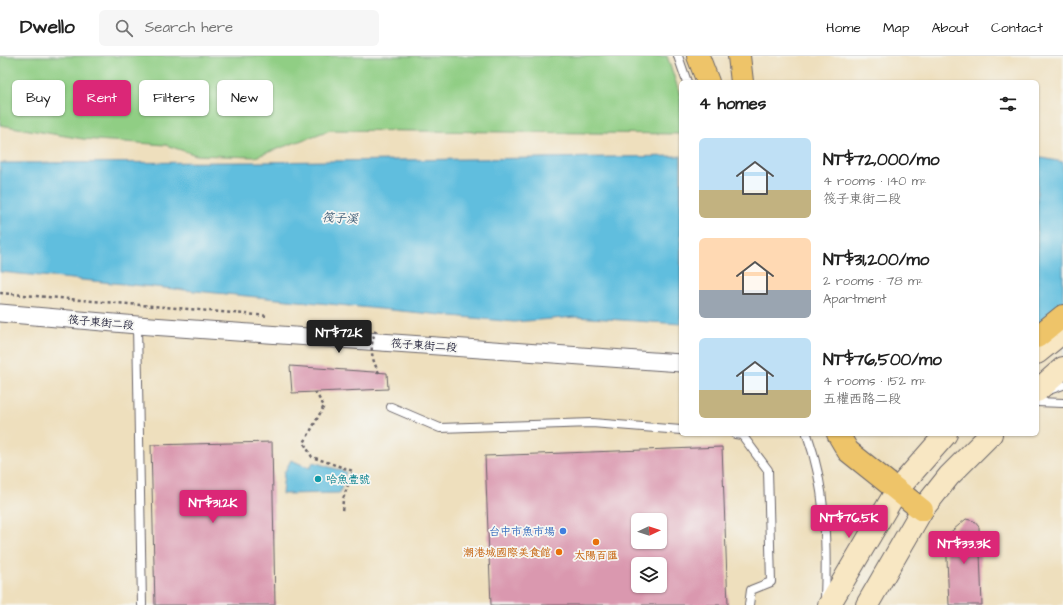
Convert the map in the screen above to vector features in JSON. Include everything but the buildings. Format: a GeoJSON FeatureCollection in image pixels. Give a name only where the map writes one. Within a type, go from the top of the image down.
{"type":"FeatureCollection","features":[{"type":"Feature","properties":{"kind":"highway"},"geometry":{"type":"LineString","coordinates":[[698,56],[707,80]]}},
{"type":"Feature","properties":{"kind":"highway"},"geometry":{"type":"LineString","coordinates":[[739,56],[742,80]]}},
{"type":"Feature","properties":{"kind":"highway"},"geometry":{"type":"LineString","coordinates":[[1039,335],[1063,316]]}},
{"type":"Feature","properties":{"kind":"highway"},"geometry":{"type":"LineString","coordinates":[[839,436],[848,451],[922,510]]}},
{"type":"Feature","properties":{"kind":"main road"},"geometry":{"type":"LineString","coordinates":[[1039,351],[1063,332]]}},
{"type":"Feature","properties":{"kind":"main road"},"geometry":{"type":"LineString","coordinates":[[1044,391],[1063,368]]}},
{"type":"Feature","properties":{"kind":"main road"},"geometry":{"type":"LineString","coordinates":[[829,605],[898,490],[944,436]]}},
{"type":"Feature","properties":{"kind":"main road"},"geometry":{"type":"LineString","coordinates":[[867,605],[922,510],[949,476],[989,436]]}},
{"type":"Feature","properties":{"kind":"street","name":"筏子東街二段"},"geometry":{"type":"LineString","coordinates":[[0,313],[137,325],[679,363]]}},
{"type":"Feature","properties":{"kind":"lane"},"geometry":{"type":"LineString","coordinates":[[678,56],[686,80]]}},
{"type":"Feature","properties":{"kind":"lane"},"geometry":{"type":"LineString","coordinates":[[137,325],[142,605]]}},
{"type":"Feature","properties":{"kind":"lane"},"geometry":{"type":"LineString","coordinates":[[1044,391],[1063,403]]}},
{"type":"Feature","properties":{"kind":"lane"},"geometry":{"type":"LineString","coordinates":[[391,407],[440,428],[592,423],[679,430]]}},
{"type":"Feature","properties":{"kind":"lane"},"geometry":{"type":"LineString","coordinates":[[743,436],[768,470],[770,582],[751,590],[749,605]]}},
{"type":"Feature","properties":{"kind":"lane"},"geometry":{"type":"LineString","coordinates":[[808,436],[814,453],[823,506],[826,554],[825,605]]}},
{"type":"Feature","properties":{"kind":"path"},"geometry":{"type":"LineString","coordinates":[[376,330],[371,348],[372,360],[379,373]]}},
{"type":"Feature","properties":{"kind":"path"},"geometry":{"type":"LineString","coordinates":[[315,392],[324,406],[304,443],[312,457],[353,472],[343,499],[342,512]]}},
{"type":"Feature","properties":{"kind":"green space"},"geometry":{"type":"Polygon","coordinates":[[[0,56],[667,56],[679,91],[679,134],[330,130],[255,157],[196,155],[166,145],[83,139],[0,125],[0,56]]]}},
{"type":"Feature","properties":{"kind":"water","name":"筏子溪"},"geometry":{"type":"Polygon","coordinates":[[[679,156],[679,324],[576,317],[514,322],[0,272],[0,163],[258,162],[679,156]]]}},
{"type":"Feature","properties":{"kind":"water"},"geometry":{"type":"Polygon","coordinates":[[[1039,157],[1063,162],[1063,372],[1039,370],[1039,157]]]}},
{"type":"Feature","properties":{"kind":"water"},"geometry":{"type":"Polygon","coordinates":[[[291,460],[310,468],[313,462],[346,472],[340,493],[282,494],[284,473],[291,460]]]}},
{"type":"Feature","properties":{"kind":"pier"},"geometry":{"type":"Polygon","coordinates":[[[1063,309],[1063,374],[1039,372],[1039,329],[1063,309]]]}},
{"type":"Feature","properties":{"kind":"place","name":"哈魚壹號"},"geometry":{"type":"Point","coordinates":[318,479]}},
{"type":"Feature","properties":{"kind":"place","name":"台中市魚市場"},"geometry":{"type":"Point","coordinates":[563,531]}},
{"type":"Feature","properties":{"kind":"place","name":"太陽百匯"},"geometry":{"type":"Point","coordinates":[596,542]}},
{"type":"Feature","properties":{"kind":"place","name":"潮港城國際美食館"},"geometry":{"type":"Point","coordinates":[559,552]}}]}
